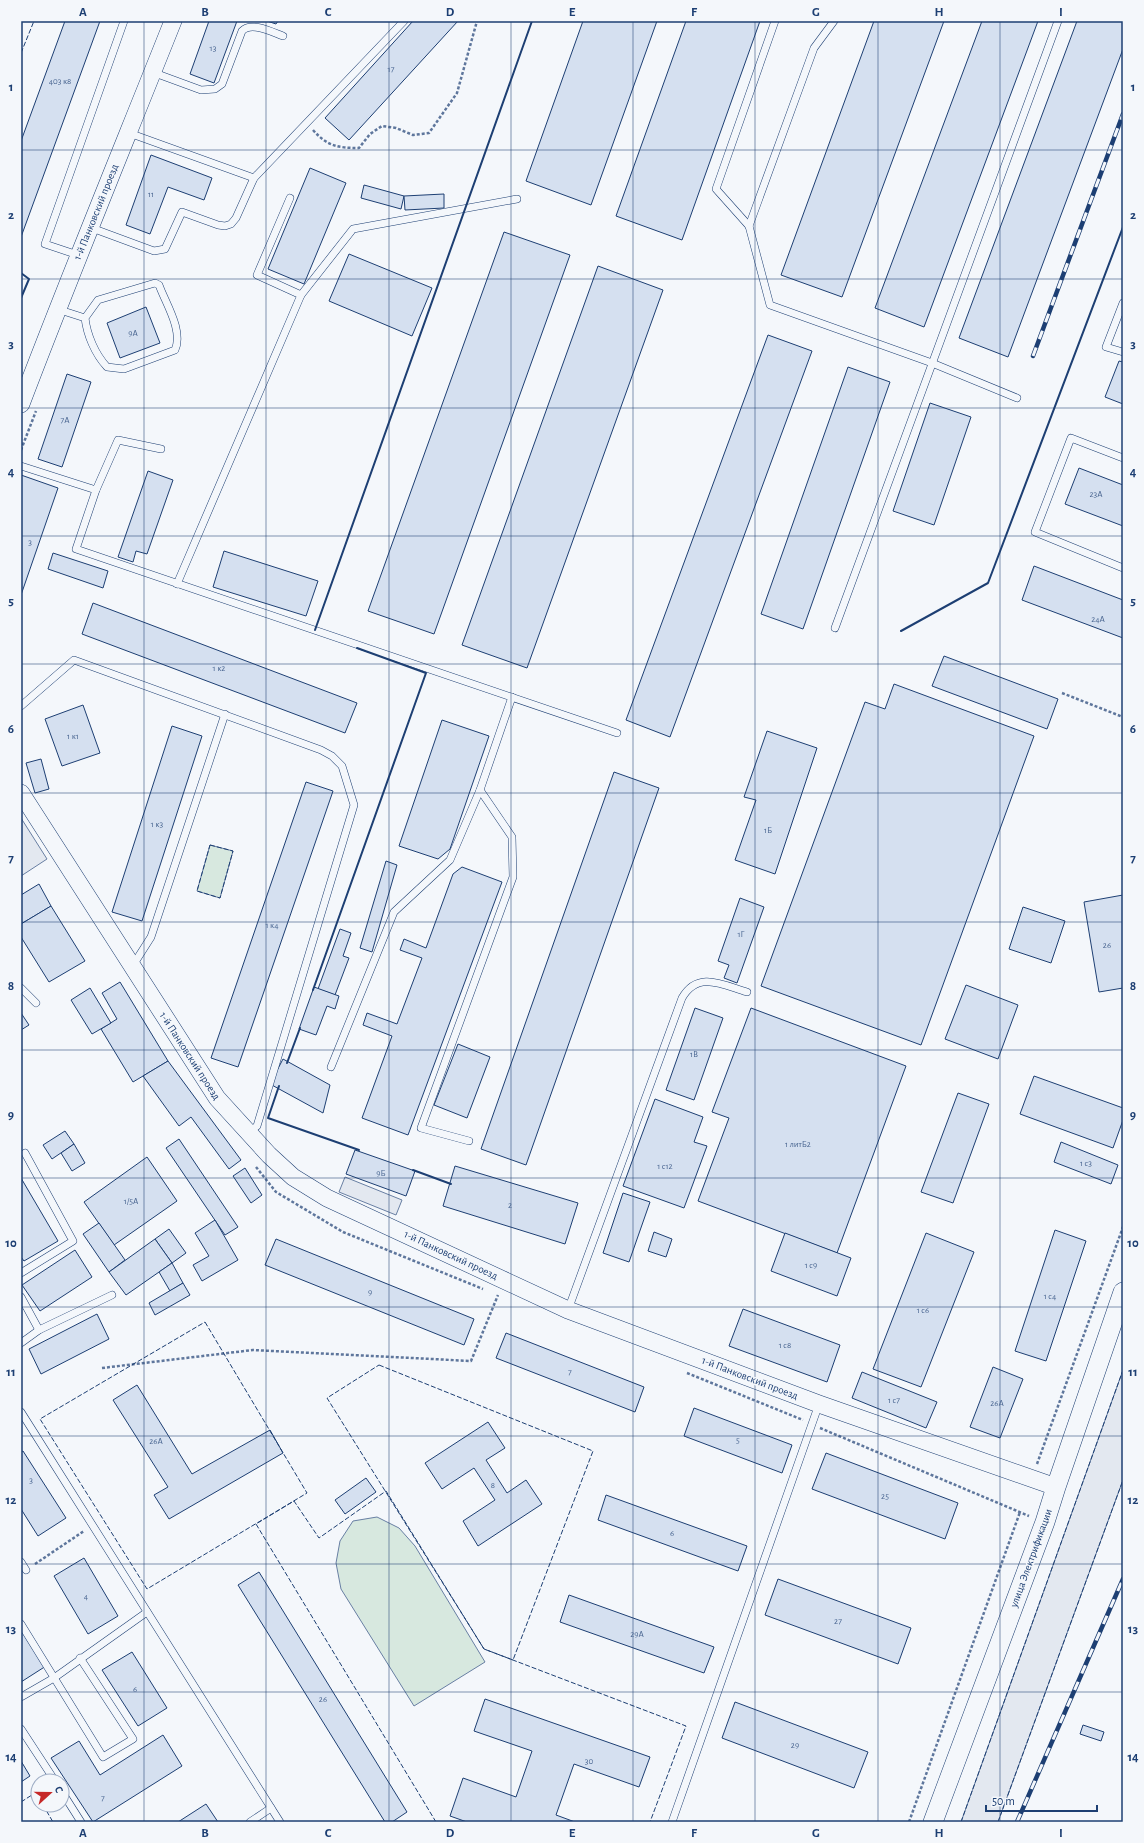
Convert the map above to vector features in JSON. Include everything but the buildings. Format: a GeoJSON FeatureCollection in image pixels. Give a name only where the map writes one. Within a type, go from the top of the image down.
{"type":"FeatureCollection","features":[{"type":"Feature","properties":{"kind":"main road","name":"улица Электрификации"},"geometry":{"type":"LineString","coordinates":[[933,1822],[1045,1522],[1123,1292]]}},
{"type":"Feature","properties":{"kind":"street","name":"1-й Панковский проезд"},"geometry":{"type":"LineString","coordinates":[[21,404],[89,227],[129,133],[172,21]]}},
{"type":"Feature","properties":{"kind":"street","name":"1-й Панковский проезд"},"geometry":{"type":"LineString","coordinates":[[21,793],[217,1098],[248,1134],[269,1155],[294,1176],[327,1198],[568,1310],[819,1404],[1056,1487]]}},
{"type":"Feature","properties":{"kind":"lane"},"geometry":{"type":"LineString","coordinates":[[78,255],[45,244],[124,21]]}},
{"type":"Feature","properties":{"kind":"lane"},"geometry":{"type":"LineString","coordinates":[[89,227],[154,251],[160,251],[165,249],[182,212],[218,225],[225,226],[231,224],[236,218],[254,178],[404,21]]}},
{"type":"Feature","properties":{"kind":"lane"},"geometry":{"type":"LineString","coordinates":[[775,21],[716,189],[749,226],[770,305],[932,363],[1017,398]]}},
{"type":"Feature","properties":{"kind":"lane"},"geometry":{"type":"LineString","coordinates":[[749,226],[814,48],[834,21]]}},
{"type":"Feature","properties":{"kind":"lane"},"geometry":{"type":"LineString","coordinates":[[835,628],[1058,21]]}},
{"type":"Feature","properties":{"kind":"lane"},"geometry":{"type":"LineString","coordinates":[[152,72],[201,90],[215,89],[222,84],[242,31],[246,27],[252,26],[283,36]]}},
{"type":"Feature","properties":{"kind":"lane"},"geometry":{"type":"LineString","coordinates":[[129,133],[254,178]]}},
{"type":"Feature","properties":{"kind":"lane"},"geometry":{"type":"LineString","coordinates":[[290,198],[257,275],[301,295]]}},
{"type":"Feature","properties":{"kind":"lane"},"geometry":{"type":"LineString","coordinates":[[177,584],[301,295],[354,229],[517,198]]}},
{"type":"Feature","properties":{"kind":"lane"},"geometry":{"type":"LineString","coordinates":[[155,283],[159,285],[177,332],[177,346],[175,350],[124,369],[107,367],[96,352],[87,331],[85,318],[98,300],[155,283]]}},
{"type":"Feature","properties":{"kind":"lane"},"geometry":{"type":"LineString","coordinates":[[1123,303],[1106,347],[1123,352]]}},
{"type":"Feature","properties":{"kind":"lane"},"geometry":{"type":"LineString","coordinates":[[57,309],[85,318]]}},
{"type":"Feature","properties":{"kind":"lane"},"geometry":{"type":"LineString","coordinates":[[1123,458],[1071,438],[1035,532],[1123,568]]}},
{"type":"Feature","properties":{"kind":"lane"},"geometry":{"type":"LineString","coordinates":[[161,448],[118,440],[96,490],[76,550],[617,733]]}},
{"type":"Feature","properties":{"kind":"lane"},"geometry":{"type":"LineString","coordinates":[[21,466],[96,490]]}},
{"type":"Feature","properties":{"kind":"lane"},"geometry":{"type":"LineString","coordinates":[[21,706],[74,660],[321,750],[332,756],[342,766],[354,805],[256,1126],[248,1134]]}},
{"type":"Feature","properties":{"kind":"lane"},"geometry":{"type":"LineString","coordinates":[[331,1067],[394,912],[450,860],[480,790],[512,697]]}},
{"type":"Feature","properties":{"kind":"lane"},"geometry":{"type":"LineString","coordinates":[[131,964],[137,959],[151,938],[225,714]]}},
{"type":"Feature","properties":{"kind":"lane"},"geometry":{"type":"LineString","coordinates":[[469,1141],[420,1128],[513,877],[512,837],[480,790]]}},
{"type":"Feature","properties":{"kind":"lane"},"geometry":{"type":"LineString","coordinates":[[568,1310],[682,998],[686,991],[693,985],[703,981],[713,981],[747,992]]}},
{"type":"Feature","properties":{"kind":"lane"},"geometry":{"type":"LineString","coordinates":[[21,988],[36,1004]]}},
{"type":"Feature","properties":{"kind":"lane"},"geometry":{"type":"LineString","coordinates":[[21,1273],[73,1241],[25,1152]]}},
{"type":"Feature","properties":{"kind":"lane"},"geometry":{"type":"LineString","coordinates":[[21,1343],[39,1330],[112,1295]]}},
{"type":"Feature","properties":{"kind":"lane"},"geometry":{"type":"LineString","coordinates":[[21,1298],[39,1330]]}},
{"type":"Feature","properties":{"kind":"lane"},"geometry":{"type":"LineString","coordinates":[[672,1822],[819,1404]]}},
{"type":"Feature","properties":{"kind":"lane"},"geometry":{"type":"LineString","coordinates":[[21,1412],[280,1822]]}},
{"type":"Feature","properties":{"kind":"lane"},"geometry":{"type":"LineString","coordinates":[[21,1562],[26,1570]]}},
{"type":"Feature","properties":{"kind":"lane"},"geometry":{"type":"LineString","coordinates":[[21,1698],[54,1678],[80,1658],[147,1612]]}},
{"type":"Feature","properties":{"kind":"lane"},"geometry":{"type":"LineString","coordinates":[[21,1624],[103,1757],[133,1739],[80,1658]]}},
{"type":"Feature","properties":{"kind":"lane"},"geometry":{"type":"LineString","coordinates":[[21,1729],[50,1773]]}},
{"type":"Feature","properties":{"kind":"lane"},"geometry":{"type":"LineString","coordinates":[[70,1805],[81,1822]]}},
{"type":"Feature","properties":{"kind":"lane"},"geometry":{"type":"LineString","coordinates":[[250,1822],[271,1808]]}},
{"type":"Feature","properties":{"kind":"path"},"geometry":{"type":"LineString","coordinates":[[306,123],[321,139],[340,148],[359,148],[370,134],[382,126],[396,128],[413,135],[429,133],[457,93],[477,21]]}},
{"type":"Feature","properties":{"kind":"path"},"geometry":{"type":"LineString","coordinates":[[1062,693],[1123,718]]}},
{"type":"Feature","properties":{"kind":"path"},"geometry":{"type":"LineString","coordinates":[[252,1161],[276,1192]]}},
{"type":"Feature","properties":{"kind":"path"},"geometry":{"type":"LineString","coordinates":[[1034,1470],[1123,1227]]}},
{"type":"Feature","properties":{"kind":"path"},"geometry":{"type":"LineString","coordinates":[[102,1368],[253,1350],[471,1361],[498,1295]]}},
{"type":"Feature","properties":{"kind":"path"},"geometry":{"type":"LineString","coordinates":[[909,1822],[1020,1512]]}},
{"type":"Feature","properties":{"kind":"path"},"geometry":{"type":"LineString","coordinates":[[26,1570],[93,1525]]}},
{"type":"Feature","properties":{"kind":"shaded area"},"geometry":{"type":"Polygon","coordinates":[[[21,818],[47,859],[21,876],[21,818]]]}},
{"type":"Feature","properties":{"kind":"shaded area"},"geometry":{"type":"Polygon","coordinates":[[[210,845],[233,851],[220,898],[197,891],[210,845]]]}},
{"type":"Feature","properties":{"kind":"shaded area"},"geometry":{"type":"Polygon","coordinates":[[[345,1177],[402,1200],[396,1215],[339,1192],[345,1177]]]}},
{"type":"Feature","properties":{"kind":"shaded area"},"geometry":{"type":"Polygon","coordinates":[[[1123,1370],[1123,1480],[998,1822],[961,1822],[1123,1370]]]}},
{"type":"Feature","properties":{"kind":"shaded area"},"geometry":{"type":"Polygon","coordinates":[[[377,1517],[399,1528],[415,1546],[485,1662],[414,1706],[341,1589],[336,1563],[340,1541],[353,1521],[377,1517]]]}},
{"type":"Feature","properties":{"kind":"railway"},"geometry":{"type":"LineString","coordinates":[[1033,356],[1123,114]]}},
{"type":"Feature","properties":{"kind":"railway"},"geometry":{"type":"LineString","coordinates":[[1017,1822],[1123,1579]]}},
{"type":"Feature","properties":{"kind":"fence"},"geometry":{"type":"LineString","coordinates":[[21,53],[34,21]]}},
{"type":"Feature","properties":{"kind":"fence"},"geometry":{"type":"LineString","coordinates":[[210,845],[233,851],[220,898],[197,891],[210,845]]}},
{"type":"Feature","properties":{"kind":"fence"},"geometry":{"type":"LineString","coordinates":[[205,1322],[307,1493],[147,1589],[40,1419],[205,1322]]}},
{"type":"Feature","properties":{"kind":"fence"},"geometry":{"type":"LineString","coordinates":[[379,1365],[593,1451],[513,1660],[484,1649],[327,1398],[379,1365]]}},
{"type":"Feature","properties":{"kind":"fence"},"geometry":{"type":"LineString","coordinates":[[961,1822],[1123,1370]]}},
{"type":"Feature","properties":{"kind":"fence"},"geometry":{"type":"LineString","coordinates":[[998,1822],[1123,1480]]}},
{"type":"Feature","properties":{"kind":"fence"},"geometry":{"type":"LineString","coordinates":[[436,1822],[256,1524],[294,1501],[319,1538],[386,1491],[484,1649],[686,1726],[650,1822]]}},
{"type":"Feature","properties":{"kind":"fence"},"geometry":{"type":"LineString","coordinates":[[21,1802],[30,1796]]}},
{"type":"Feature","properties":{"kind":"fence"},"geometry":{"type":"LineString","coordinates":[[48,1813],[53,1822]]}},
{"type":"Feature","properties":{"kind":"wall"},"geometry":{"type":"LineString","coordinates":[[315,630],[532,21]]}},
{"type":"Feature","properties":{"kind":"wall"},"geometry":{"type":"LineString","coordinates":[[901,631],[988,583],[1123,227]]}},
{"type":"Feature","properties":{"kind":"wall"},"geometry":{"type":"LineString","coordinates":[[21,273],[29,279],[21,298]]}},
{"type":"Feature","properties":{"kind":"wall"},"geometry":{"type":"LineString","coordinates":[[313,990],[426,673],[357,648]]}},
{"type":"Feature","properties":{"kind":"wall"},"geometry":{"type":"LineString","coordinates":[[287,1063],[300,1028]]}},
{"type":"Feature","properties":{"kind":"wall"},"geometry":{"type":"LineString","coordinates":[[279,1086],[268,1118],[359,1150]]}},
{"type":"Feature","properties":{"kind":"wall"},"geometry":{"type":"LineString","coordinates":[[413,1170],[451,1184]]}}]}
